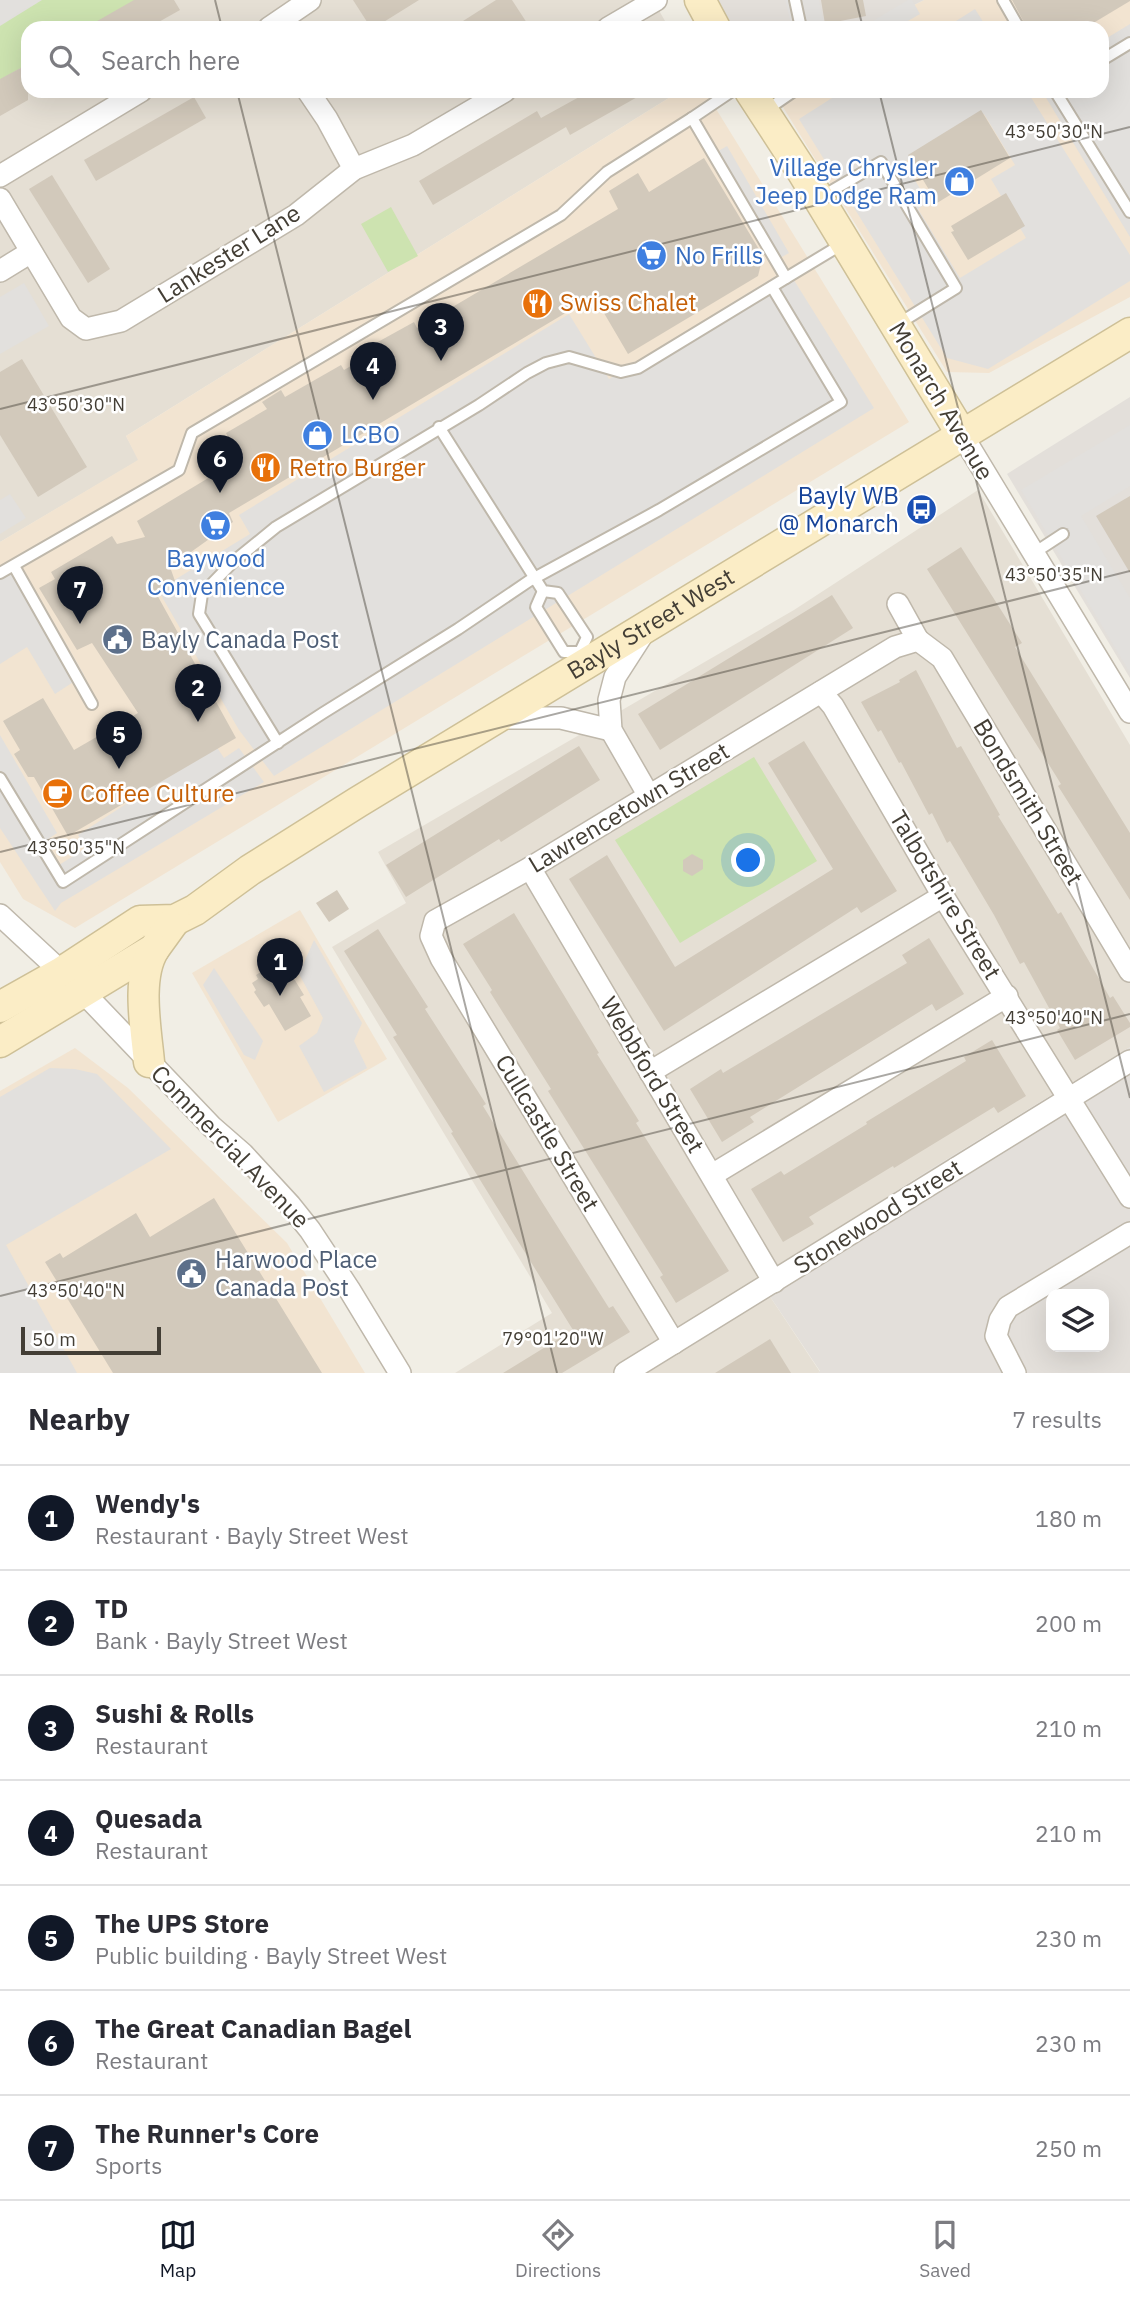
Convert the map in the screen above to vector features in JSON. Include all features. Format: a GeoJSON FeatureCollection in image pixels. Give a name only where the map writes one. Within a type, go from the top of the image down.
{"type":"FeatureCollection","features":[{"type":"Feature","properties":{"kind":"main road"},"geometry":{"type":"LineString","coordinates":[[699,0],[711,21]]}},
{"type":"Feature","properties":{"kind":"main road","name":"Monarch Avenue"},"geometry":{"type":"LineString","coordinates":[[757,101],[962,435]]}},
{"type":"Feature","properties":{"kind":"main road","name":"Bayly Street West"},"geometry":{"type":"LineString","coordinates":[[0,1041],[140,921],[175,920],[195,910],[250,870],[498,718],[584,658],[646,628],[1130,333]]}},
{"type":"Feature","properties":{"kind":"main road","name":"Bayly Street West"},"geometry":{"type":"LineString","coordinates":[[0,1007],[72,982],[154,948],[175,920]]}},
{"type":"Feature","properties":{"kind":"main road"},"geometry":{"type":"LineString","coordinates":[[149,1062],[143,1002],[148,958],[154,948]]}},
{"type":"Feature","properties":{"kind":"street"},"geometry":{"type":"LineString","coordinates":[[279,21],[310,0]]}},
{"type":"Feature","properties":{"kind":"street"},"geometry":{"type":"LineString","coordinates":[[618,21],[644,3]]}},
{"type":"Feature","properties":{"kind":"street"},"geometry":{"type":"LineString","coordinates":[[0,176],[129,98]]}},
{"type":"Feature","properties":{"kind":"street"},"geometry":{"type":"LineString","coordinates":[[313,98],[354,169]]}},
{"type":"Feature","properties":{"kind":"street","name":"Lankester Lane"},"geometry":{"type":"LineString","coordinates":[[0,199],[71,318],[86,330],[121,321],[296,215],[354,169],[412,145],[493,98]]}},
{"type":"Feature","properties":{"kind":"street"},"geometry":{"type":"LineString","coordinates":[[0,271],[31,252]]}},
{"type":"Feature","properties":{"kind":"street","name":"Monarch Avenue"},"geometry":{"type":"LineString","coordinates":[[962,435],[1130,712]]}},
{"type":"Feature","properties":{"kind":"street","name":"Bondsmith Street"},"geometry":{"type":"LineString","coordinates":[[898,604],[918,640],[942,658],[1130,971]]}},
{"type":"Feature","properties":{"kind":"street"},"geometry":{"type":"LineString","coordinates":[[646,628],[615,677],[609,700],[611,730],[649,796]]}},
{"type":"Feature","properties":{"kind":"street"},"geometry":{"type":"LineString","coordinates":[[821,692],[895,647],[918,640]]}},
{"type":"Feature","properties":{"kind":"street","name":"Lawrencetown Street"},"geometry":{"type":"LineString","coordinates":[[435,921],[530,868],[821,692]]}},
{"type":"Feature","properties":{"kind":"street","name":"Talbotshire Street"},"geometry":{"type":"LineString","coordinates":[[821,692],[833,706],[943,896],[1130,1197]]}},
{"type":"Feature","properties":{"kind":"street"},"geometry":{"type":"LineString","coordinates":[[498,718],[561,718],[611,730]]}},
{"type":"Feature","properties":{"kind":"street","name":"Webbford Street"},"geometry":{"type":"LineString","coordinates":[[530,868],[774,1282]]}},
{"type":"Feature","properties":{"kind":"street"},"geometry":{"type":"LineString","coordinates":[[650,1072],[943,896]]}},
{"type":"Feature","properties":{"kind":"street","name":"Commercial Avenue"},"geometry":{"type":"LineString","coordinates":[[0,915],[44,954],[212,1127],[243,1154],[310,1230],[400,1373]]}},
{"type":"Feature","properties":{"kind":"street","name":"Cullcastle Street"},"geometry":{"type":"LineString","coordinates":[[435,921],[431,936],[441,958],[674,1343]]}},
{"type":"Feature","properties":{"kind":"street"},"geometry":{"type":"LineString","coordinates":[[712,1175],[1007,996]]}},
{"type":"Feature","properties":{"kind":"street","name":"Stonewood Street"},"geometry":{"type":"LineString","coordinates":[[625,1373],[1130,1060]]}},
{"type":"Feature","properties":{"kind":"street"},"geometry":{"type":"LineString","coordinates":[[1015,1373],[996,1336],[1000,1320],[1008,1307],[1130,1233]]}},
{"type":"Feature","properties":{"kind":"lane"},"geometry":{"type":"LineString","coordinates":[[795,0],[800,21]]}},
{"type":"Feature","properties":{"kind":"lane"},"geometry":{"type":"LineString","coordinates":[[1003,0],[1015,21]]}},
{"type":"Feature","properties":{"kind":"lane"},"geometry":{"type":"LineString","coordinates":[[1109,56],[1130,43]]}},
{"type":"Feature","properties":{"kind":"lane"},"geometry":{"type":"LineString","coordinates":[[0,573],[179,470],[192,433],[561,215],[607,172],[722,98]]}},
{"type":"Feature","properties":{"kind":"lane"},"geometry":{"type":"LineString","coordinates":[[1059,98],[1130,212]]}},
{"type":"Feature","properties":{"kind":"lane"},"geometry":{"type":"LineString","coordinates":[[692,118],[786,278]]}},
{"type":"Feature","properties":{"kind":"lane"},"geometry":{"type":"LineString","coordinates":[[818,198],[881,162],[956,288],[895,326]]}},
{"type":"Feature","properties":{"kind":"lane"},"geometry":{"type":"LineString","coordinates":[[278,743],[199,614],[202,594],[233,562],[276,527],[546,363],[569,357],[621,372],[638,368],[845,242]]}},
{"type":"Feature","properties":{"kind":"lane"},"geometry":{"type":"LineString","coordinates":[[0,778],[63,881],[535,578],[671,503],[841,402],[772,287]]}},
{"type":"Feature","properties":{"kind":"lane"},"geometry":{"type":"LineString","coordinates":[[439,427],[543,591]]}},
{"type":"Feature","properties":{"kind":"lane"},"geometry":{"type":"LineString","coordinates":[[1034,553],[1063,534]]}},
{"type":"Feature","properties":{"kind":"lane"},"geometry":{"type":"LineString","coordinates":[[14,566],[92,704]]}},
{"type":"Feature","properties":{"kind":"lane"},"geometry":{"type":"LineString","coordinates":[[543,591],[558,593],[587,637],[584,658],[564,652],[542,617],[536,607],[543,591]]}},
{"type":"Feature","properties":{"kind":"shaded area"},"geometry":{"type":"Polygon","coordinates":[[[0,0],[42,0],[0,26],[0,0]]]}},
{"type":"Feature","properties":{"kind":"shaded area"},"geometry":{"type":"Polygon","coordinates":[[[144,0],[653,0],[665,21],[106,21],[144,0]]]}},
{"type":"Feature","properties":{"kind":"shaded area"},"geometry":{"type":"Polygon","coordinates":[[[717,0],[924,0],[882,21],[730,21],[717,0]]]}},
{"type":"Feature","properties":{"kind":"shaded area"},"geometry":{"type":"Polygon","coordinates":[[[785,0],[819,0],[824,21],[790,21],[785,0]]]}},
{"type":"Feature","properties":{"kind":"shaded area"},"geometry":{"type":"Polygon","coordinates":[[[908,0],[912,0],[920,14],[908,21],[873,21],[908,0]]]}},
{"type":"Feature","properties":{"kind":"shaded area"},"geometry":{"type":"Polygon","coordinates":[[[924,0],[1130,0],[1130,297],[989,373],[947,372],[777,98],[1109,98],[1109,21],[882,21],[924,0]]]}},
{"type":"Feature","properties":{"kind":"shaded area"},"geometry":{"type":"Polygon","coordinates":[[[975,9],[983,21],[956,21],[975,9]]]}},
{"type":"Feature","properties":{"kind":"shaded area"},"geometry":{"type":"Polygon","coordinates":[[[1130,24],[1130,237],[1046,98],[1109,98],[1109,37],[1130,24]]]}},
{"type":"Feature","properties":{"kind":"shaded area"},"geometry":{"type":"Polygon","coordinates":[[[0,80],[21,88],[21,98],[669,98],[126,436],[139,460],[0,542],[0,80]]]}},
{"type":"Feature","properties":{"kind":"shaded area"},"geometry":{"type":"Polygon","coordinates":[[[669,98],[709,98],[909,422],[75,928],[23,899],[0,862],[0,542],[138,460],[126,436],[669,98]]]}},
{"type":"Feature","properties":{"kind":"shaded area"},"geometry":{"type":"Polygon","coordinates":[[[832,98],[1031,98],[1130,255],[1130,281],[988,369],[947,358],[799,119],[832,98]],[[984,114],[904,162],[928,202],[918,209],[960,278],[1026,238],[991,179],[1015,165],[984,114]]]}},
{"type":"Feature","properties":{"kind":"shaded area"},"geometry":{"type":"Polygon","coordinates":[[[727,146],[789,253],[771,263],[710,156],[727,146]]]}},
{"type":"Feature","properties":{"kind":"shaded area"},"geometry":{"type":"Polygon","coordinates":[[[787,269],[874,408],[274,776],[239,730],[158,590],[250,534],[239,515],[569,314],[609,379],[787,269]]]}},
{"type":"Feature","properties":{"kind":"shaded area"},"geometry":{"type":"Polygon","coordinates":[[[24,283],[49,326],[0,354],[0,297],[24,283]]]}},
{"type":"Feature","properties":{"kind":"shaded area"},"geometry":{"type":"Polygon","coordinates":[[[1130,397],[1130,678],[1007,474],[1130,397]]]}},
{"type":"Feature","properties":{"kind":"shaded area"},"geometry":{"type":"Polygon","coordinates":[[[1130,425],[1130,486],[1081,516],[1130,598],[1130,673],[1021,490],[1130,425]]]}},
{"type":"Feature","properties":{"kind":"shaded area"},"geometry":{"type":"Polygon","coordinates":[[[978,490],[1130,745],[1130,1047],[926,1172],[759,1280],[820,1372],[818,1373],[455,1373],[552,1313],[332,947],[406,903],[378,852],[794,610],[978,490]]]}},
{"type":"Feature","properties":{"kind":"shaded area"},"geometry":{"type":"Polygon","coordinates":[[[10,494],[26,518],[0,534],[0,500],[10,494]]]}},
{"type":"Feature","properties":{"kind":"shaded area"},"geometry":{"type":"Polygon","coordinates":[[[21,566],[84,675],[55,694],[27,647],[0,664],[0,578],[21,566]]]}},
{"type":"Feature","properties":{"kind":"shaded area"},"geometry":{"type":"Polygon","coordinates":[[[0,735],[57,833],[44,842],[59,865],[86,848],[78,835],[216,746],[224,758],[239,748],[264,782],[61,903],[55,911],[0,828],[0,735]]]}},
{"type":"Feature","properties":{"kind":"shaded area"},"geometry":{"type":"Polygon","coordinates":[[[300,910],[387,1059],[278,1122],[192,973],[300,910]]]}},
{"type":"Feature","properties":{"kind":"shaded area"},"geometry":{"type":"Polygon","coordinates":[[[314,940],[362,1023],[354,1041],[367,1068],[324,1092],[299,1046],[317,1033],[323,1018],[299,974],[314,940]]]}},
{"type":"Feature","properties":{"kind":"shaded area"},"geometry":{"type":"Polygon","coordinates":[[[214,968],[263,1041],[255,1060],[244,1055],[203,985],[214,968]]]}},
{"type":"Feature","properties":{"kind":"shaded area"},"geometry":{"type":"Polygon","coordinates":[[[1130,1047],[1130,1373],[818,1373],[820,1371],[759,1280],[926,1172],[1130,1047]]]}},
{"type":"Feature","properties":{"kind":"shaded area"},"geometry":{"type":"Polygon","coordinates":[[[75,1048],[128,1088],[287,1243],[365,1373],[0,1373],[0,1091],[75,1048]]]}},
{"type":"Feature","properties":{"kind":"shaded area"},"geometry":{"type":"Polygon","coordinates":[[[50,1068],[75,1069],[97,1074],[171,1149],[6,1245],[77,1373],[0,1373],[0,1097],[50,1068]]]}},
{"type":"Feature","properties":{"kind":"green space"},"geometry":{"type":"Polygon","coordinates":[[[0,0],[144,0],[106,21],[21,21],[21,68],[0,80],[0,0]]]}},
{"type":"Feature","properties":{"kind":"green space"},"geometry":{"type":"Polygon","coordinates":[[[391,207],[418,256],[388,272],[361,224],[391,207]]]}},
{"type":"Feature","properties":{"kind":"green space"},"geometry":{"type":"Polygon","coordinates":[[[754,757],[817,861],[680,943],[615,840],[754,757]]]}},
{"type":"Feature","properties":{"kind":"building"},"geometry":{"type":"Polygon","coordinates":[[[134,0],[174,0],[180,10],[160,21],[97,21],[134,0]]]}},
{"type":"Feature","properties":{"kind":"building"},"geometry":{"type":"Polygon","coordinates":[[[353,0],[419,0],[385,21],[366,21],[353,0]]]}},
{"type":"Feature","properties":{"kind":"building"},"geometry":{"type":"Polygon","coordinates":[[[496,0],[512,0],[526,21],[463,21],[496,0]]]}},
{"type":"Feature","properties":{"kind":"building"},"geometry":{"type":"Polygon","coordinates":[[[821,0],[863,0],[866,16],[824,21],[821,0]]]}},
{"type":"Feature","properties":{"kind":"building"},"geometry":{"type":"Polygon","coordinates":[[[1012,0],[1130,0],[1097,21],[1023,21],[1012,0]]]}},
{"type":"Feature","properties":{"kind":"building"},"geometry":{"type":"Polygon","coordinates":[[[21,68],[21,98],[28,100],[0,116],[0,79],[21,68]]]}},
{"type":"Feature","properties":{"kind":"building"},"geometry":{"type":"Polygon","coordinates":[[[192,98],[206,118],[96,181],[84,160],[192,98]]]}},
{"type":"Feature","properties":{"kind":"building"},"geometry":{"type":"Polygon","coordinates":[[[577,98],[636,98],[570,135],[566,127],[433,205],[419,181],[537,111],[541,118],[577,98]]]}},
{"type":"Feature","properties":{"kind":"building"},"geometry":{"type":"Polygon","coordinates":[[[981,110],[1010,158],[937,203],[908,155],[981,110]]]}},
{"type":"Feature","properties":{"kind":"building"},"geometry":{"type":"Polygon","coordinates":[[[704,158],[763,256],[758,276],[628,354],[594,296],[229,513],[233,522],[170,567],[175,581],[156,593],[236,738],[68,836],[34,777],[28,777],[14,754],[20,750],[3,721],[43,698],[74,750],[138,713],[92,643],[77,650],[39,588],[55,579],[51,572],[112,536],[117,544],[145,537],[137,521],[210,477],[198,457],[229,439],[226,433],[267,409],[262,402],[281,390],[285,397],[341,365],[344,370],[380,349],[376,343],[414,322],[417,328],[618,209],[609,191],[638,173],[649,192],[704,158]]]}},
{"type":"Feature","properties":{"kind":"building"},"geometry":{"type":"Polygon","coordinates":[[[52,175],[110,269],[88,283],[29,189],[52,175]]]}},
{"type":"Feature","properties":{"kind":"building"},"geometry":{"type":"Polygon","coordinates":[[[1006,193],[1025,226],[968,260],[951,232],[954,231],[951,226],[1006,193]]]}},
{"type":"Feature","properties":{"kind":"building"},"geometry":{"type":"Polygon","coordinates":[[[22,359],[87,467],[38,497],[0,435],[0,372],[22,359]]]}},
{"type":"Feature","properties":{"kind":"building"},"geometry":{"type":"Polygon","coordinates":[[[1130,496],[1130,573],[1096,516],[1130,496]]]}},
{"type":"Feature","properties":{"kind":"building"},"geometry":{"type":"Polygon","coordinates":[[[961,547],[1022,643],[1015,647],[1130,833],[1130,900],[927,569],[961,547]]]}},
{"type":"Feature","properties":{"kind":"building"},"geometry":{"type":"Polygon","coordinates":[[[832,595],[853,628],[660,750],[638,714],[832,595]]]}},
{"type":"Feature","properties":{"kind":"building"},"geometry":{"type":"Polygon","coordinates":[[[916,670],[957,748],[961,746],[1000,815],[998,816],[1058,914],[1061,912],[1110,998],[1113,996],[1130,1023],[1130,1027],[1075,1060],[1057,1030],[1060,1028],[1024,962],[1020,964],[950,841],[947,843],[932,813],[929,815],[901,762],[899,763],[881,730],[878,732],[861,702],[900,682],[899,680],[916,670]]]}},
{"type":"Feature","properties":{"kind":"building"},"geometry":{"type":"Polygon","coordinates":[[[804,741],[897,891],[861,913],[857,907],[664,1031],[569,879],[607,855],[675,967],[833,869],[768,763],[804,741]]]}},
{"type":"Feature","properties":{"kind":"building"},"geometry":{"type":"Polygon","coordinates":[[[579,746],[600,780],[406,897],[386,865],[579,746]]]}},
{"type":"Feature","properties":{"kind":"building"},"geometry":{"type":"Polygon","coordinates":[[[692,854],[703,860],[703,869],[692,876],[683,871],[683,860],[692,854]]]}},
{"type":"Feature","properties":{"kind":"building"},"geometry":{"type":"Polygon","coordinates":[[[337,890],[349,909],[329,922],[316,903],[337,890]]]}},
{"type":"Feature","properties":{"kind":"building"},"geometry":{"type":"Polygon","coordinates":[[[514,913],[639,1121],[636,1123],[729,1271],[676,1303],[660,1277],[663,1275],[548,1091],[551,1089],[463,944],[514,913]]]}},
{"type":"Feature","properties":{"kind":"building"},"geometry":{"type":"Polygon","coordinates":[[[378,929],[428,1007],[425,1009],[486,1104],[483,1106],[542,1202],[609,1308],[613,1306],[630,1332],[562,1373],[503,1373],[573,1330],[451,1133],[453,1132],[393,1037],[397,1035],[344,951],[378,929]]]}},
{"type":"Feature","properties":{"kind":"building"},"geometry":{"type":"Polygon","coordinates":[[[929,938],[964,994],[936,1011],[932,1004],[750,1117],[754,1122],[722,1142],[690,1089],[721,1069],[723,1073],[907,963],[902,955],[929,938]]]}},
{"type":"Feature","properties":{"kind":"building"},"geometry":{"type":"Polygon","coordinates":[[[282,959],[304,995],[300,997],[311,1016],[285,1031],[269,1004],[264,1007],[254,992],[256,990],[252,983],[258,979],[256,975],[282,959]]]}},
{"type":"Feature","properties":{"kind":"building"},"geometry":{"type":"Polygon","coordinates":[[[992,1040],[1026,1096],[998,1113],[994,1107],[894,1168],[893,1166],[809,1217],[814,1224],[783,1242],[751,1189],[781,1171],[784,1175],[867,1124],[866,1122],[966,1061],[964,1057],[992,1040]]]}},
{"type":"Feature","properties":{"kind":"building"},"geometry":{"type":"Polygon","coordinates":[[[214,1198],[322,1373],[113,1373],[45,1262],[60,1253],[63,1258],[136,1213],[150,1237],[214,1198]]]}},
{"type":"Feature","properties":{"kind":"building"},"geometry":{"type":"Polygon","coordinates":[[[770,1339],[791,1373],[715,1373],[770,1339]]]}},
{"type":"Feature","properties":{"kind":"place","name":"Village Chrysler Jeep Dodge Ram"},"geometry":{"type":"Point","coordinates":[960,182]}},
{"type":"Feature","properties":{"kind":"place","name":"No Frills"},"geometry":{"type":"Point","coordinates":[652,256]}},
{"type":"Feature","properties":{"kind":"place","name":"Swiss Chalet"},"geometry":{"type":"Point","coordinates":[537,303]}},
{"type":"Feature","properties":{"kind":"place","name":"Sushi & Rolls"},"geometry":{"type":"Point","coordinates":[441,361]}},
{"type":"Feature","properties":{"kind":"place","name":"Quesada"},"geometry":{"type":"Point","coordinates":[373,400]}},
{"type":"Feature","properties":{"kind":"place","name":"LCBO"},"geometry":{"type":"Point","coordinates":[318,435]}},
{"type":"Feature","properties":{"kind":"place","name":"Retro Burger"},"geometry":{"type":"Point","coordinates":[266,468]}},
{"type":"Feature","properties":{"kind":"place","name":"The Great Canadian Bagel"},"geometry":{"type":"Point","coordinates":[220,493]}},
{"type":"Feature","properties":{"kind":"place","name":"Bayly WB @ Monarch"},"geometry":{"type":"Point","coordinates":[922,510]}},
{"type":"Feature","properties":{"kind":"place","name":"Baywood Convenience"},"geometry":{"type":"Point","coordinates":[216,525]}},
{"type":"Feature","properties":{"kind":"place","name":"The Runner's Core"},"geometry":{"type":"Point","coordinates":[80,624]}},
{"type":"Feature","properties":{"kind":"place","name":"Bayly Canada Post"},"geometry":{"type":"Point","coordinates":[118,640]}},
{"type":"Feature","properties":{"kind":"place","name":"TD"},"geometry":{"type":"Point","coordinates":[198,722]}},
{"type":"Feature","properties":{"kind":"place","name":"The UPS Store"},"geometry":{"type":"Point","coordinates":[119,769]}},
{"type":"Feature","properties":{"kind":"place","name":"Coffee Culture"},"geometry":{"type":"Point","coordinates":[57,794]}},
{"type":"Feature","properties":{"kind":"place","name":"Wendy's"},"geometry":{"type":"Point","coordinates":[280,996]}},
{"type":"Feature","properties":{"kind":"place","name":"Harwood Place Canada Post"},"geometry":{"type":"Point","coordinates":[192,1274]}}]}
